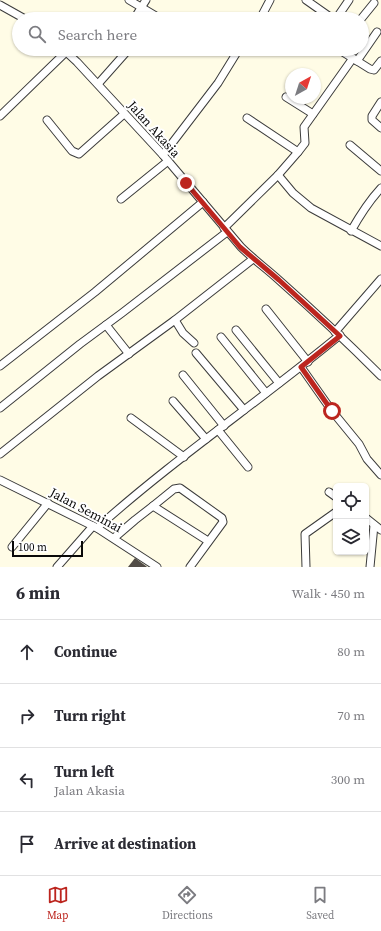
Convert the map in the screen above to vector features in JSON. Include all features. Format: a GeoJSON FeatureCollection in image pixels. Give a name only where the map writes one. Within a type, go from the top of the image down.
{"type":"FeatureCollection","features":[{"type":"Feature","properties":{"kind":"street"},"geometry":{"type":"LineString","coordinates":[[129,0],[150,12]]}},
{"type":"Feature","properties":{"kind":"street"},"geometry":{"type":"LineString","coordinates":[[139,12],[146,0]]}},
{"type":"Feature","properties":{"kind":"street"},"geometry":{"type":"LineString","coordinates":[[264,12],[270,0]]}},
{"type":"Feature","properties":{"kind":"street"},"geometry":{"type":"LineString","coordinates":[[306,0],[324,12]]}},
{"type":"Feature","properties":{"kind":"street"},"geometry":{"type":"LineString","coordinates":[[339,12],[346,1]]}},
{"type":"Feature","properties":{"kind":"street"},"geometry":{"type":"LineString","coordinates":[[366,12],[374,2]]}},
{"type":"Feature","properties":{"kind":"street"},"geometry":{"type":"LineString","coordinates":[[0,5],[12,12]]}},
{"type":"Feature","properties":{"kind":"street"},"geometry":{"type":"LineString","coordinates":[[369,42],[377,32]]}},
{"type":"Feature","properties":{"kind":"street"},"geometry":{"type":"LineString","coordinates":[[0,116],[58,56]]}},
{"type":"Feature","properties":{"kind":"street","name":"Jalan Akasia"},"geometry":{"type":"LineString","coordinates":[[70,56],[98,84],[165,158],[225,230],[253,259],[279,280],[381,376]]}},
{"type":"Feature","properties":{"kind":"street"},"geometry":{"type":"LineString","coordinates":[[98,84],[123,56]]}},
{"type":"Feature","properties":{"kind":"street"},"geometry":{"type":"LineString","coordinates":[[121,200],[165,158],[218,83],[235,56]]}},
{"type":"Feature","properties":{"kind":"street"},"geometry":{"type":"LineString","coordinates":[[350,56],[374,70],[381,61]]}},
{"type":"Feature","properties":{"kind":"street"},"geometry":{"type":"LineString","coordinates":[[0,408],[225,230],[278,175],[305,143],[304,128],[313,114],[358,56]]}},
{"type":"Feature","properties":{"kind":"street"},"geometry":{"type":"LineString","coordinates":[[381,102],[372,116],[372,120],[381,128]]}},
{"type":"Feature","properties":{"kind":"street"},"geometry":{"type":"LineString","coordinates":[[297,104],[313,114]]}},
{"type":"Feature","properties":{"kind":"street"},"geometry":{"type":"LineString","coordinates":[[47,120],[72,151],[78,154],[124,114]]}},
{"type":"Feature","properties":{"kind":"street"},"geometry":{"type":"LineString","coordinates":[[247,118],[298,152]]}},
{"type":"Feature","properties":{"kind":"street"},"geometry":{"type":"LineString","coordinates":[[350,145],[381,171]]}},
{"type":"Feature","properties":{"kind":"street"},"geometry":{"type":"LineString","coordinates":[[278,175],[293,193],[311,208],[381,246]]}},
{"type":"Feature","properties":{"kind":"street"},"geometry":{"type":"LineString","coordinates":[[351,230],[373,196],[381,188]]}},
{"type":"Feature","properties":{"kind":"street"},"geometry":{"type":"LineString","coordinates":[[0,366],[95,292],[203,202]]}},
{"type":"Feature","properties":{"kind":"street"},"geometry":{"type":"LineString","coordinates":[[0,454],[98,376],[175,320],[253,259]]}},
{"type":"Feature","properties":{"kind":"street"},"geometry":{"type":"LineString","coordinates":[[59,567],[95,527],[206,439],[308,362],[338,334],[381,279]]}},
{"type":"Feature","properties":{"kind":"street"},"geometry":{"type":"LineString","coordinates":[[266,309],[308,362]]}},
{"type":"Feature","properties":{"kind":"street"},"geometry":{"type":"LineString","coordinates":[[175,320],[184,333],[194,343]]}},
{"type":"Feature","properties":{"kind":"street"},"geometry":{"type":"LineString","coordinates":[[106,325],[129,354]]}},
{"type":"Feature","properties":{"kind":"street"},"geometry":{"type":"LineString","coordinates":[[236,330],[279,383]]}},
{"type":"Feature","properties":{"kind":"street"},"geometry":{"type":"LineString","coordinates":[[222,336],[266,393]]}},
{"type":"Feature","properties":{"kind":"street"},"geometry":{"type":"LineString","coordinates":[[196,353],[244,410]]}},
{"type":"Feature","properties":{"kind":"street"},"geometry":{"type":"LineString","coordinates":[[301,367],[332,411],[359,444],[366,459],[381,475]]}},
{"type":"Feature","properties":{"kind":"street"},"geometry":{"type":"LineString","coordinates":[[183,375],[248,467]]}},
{"type":"Feature","properties":{"kind":"street"},"geometry":{"type":"LineString","coordinates":[[174,401],[206,439]]}},
{"type":"Feature","properties":{"kind":"street"},"geometry":{"type":"LineString","coordinates":[[131,418],[184,457]]}},
{"type":"Feature","properties":{"kind":"street","name":"Jalan Seminai"},"geometry":{"type":"LineString","coordinates":[[0,480],[95,527],[114,538],[153,566]]}},
{"type":"Feature","properties":{"kind":"street"},"geometry":{"type":"LineString","coordinates":[[114,538],[174,489],[180,488],[222,518],[223,522],[190,567]]}},
{"type":"Feature","properties":{"kind":"street"},"geometry":{"type":"LineString","coordinates":[[329,492],[333,495]]}},
{"type":"Feature","properties":{"kind":"street"},"geometry":{"type":"LineString","coordinates":[[12,547],[48,503]]}},
{"type":"Feature","properties":{"kind":"street"},"geometry":{"type":"LineString","coordinates":[[154,506],[208,541]]}},
{"type":"Feature","properties":{"kind":"street"},"geometry":{"type":"LineString","coordinates":[[306,567],[305,534],[333,514]]}},
{"type":"Feature","properties":{"kind":"street"},"geometry":{"type":"LineString","coordinates":[[367,519],[381,530]]}},
{"type":"Feature","properties":{"kind":"street"},"geometry":{"type":"LineString","coordinates":[[370,567],[374,525]]}},
{"type":"Feature","properties":{"kind":"building"},"geometry":{"type":"Polygon","coordinates":[[[135,558],[146,566],[147,567],[128,567],[135,558]]]}},
{"type":"Feature","properties":{"kind":"route"},"geometry":{"type":"LineString","coordinates":[[186,183],[240,247],[279,280],[340,336],[301,367],[332,411]]}}]}
